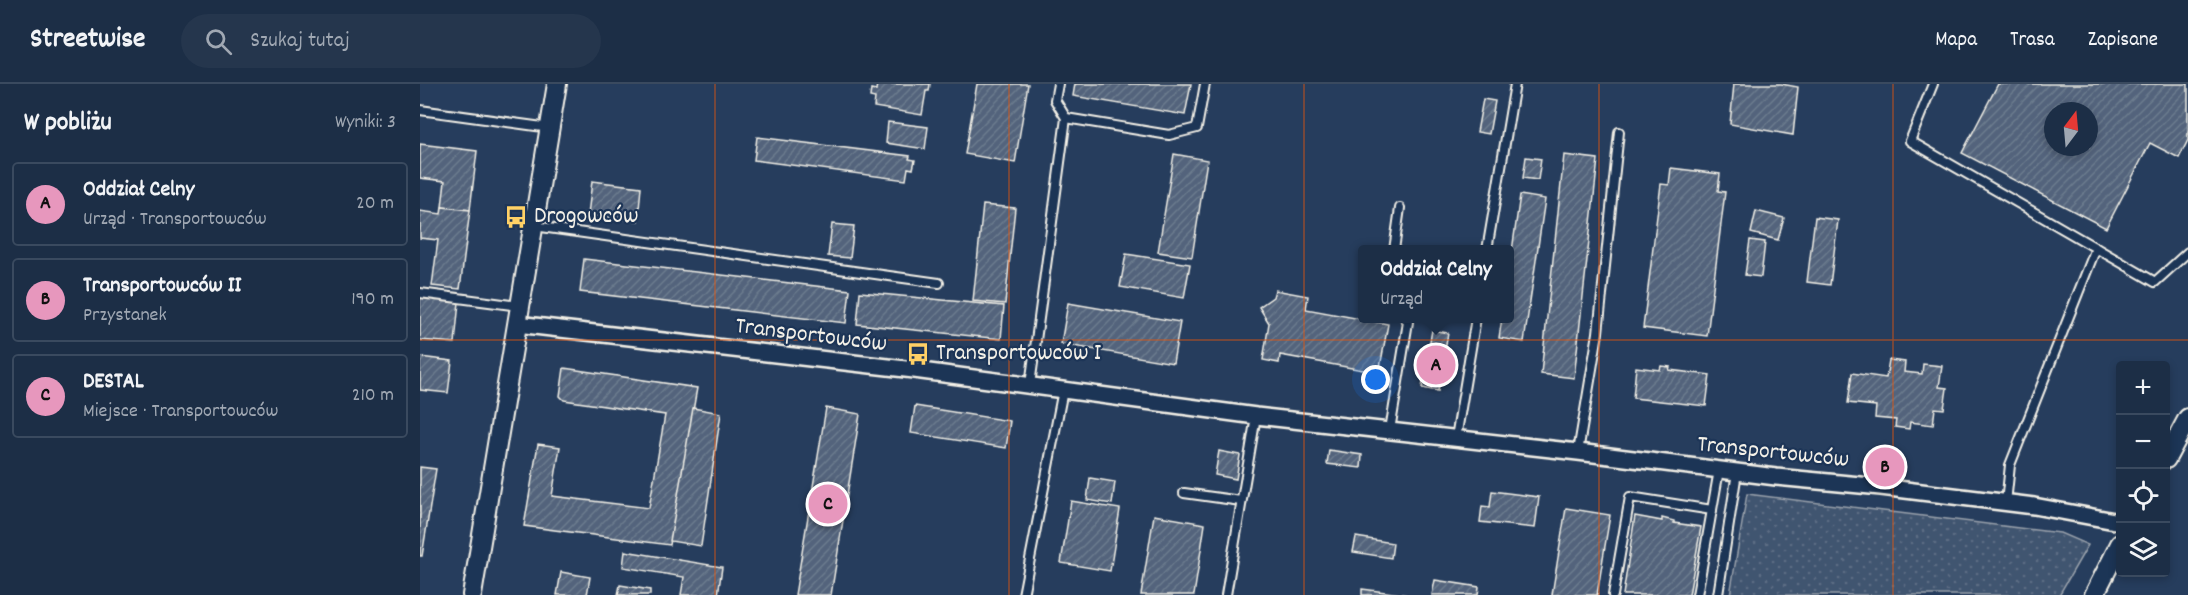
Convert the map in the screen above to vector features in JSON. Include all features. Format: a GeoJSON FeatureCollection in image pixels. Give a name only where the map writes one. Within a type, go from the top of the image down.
{"type":"FeatureCollection","features":[{"type":"Feature","properties":{"kind":"street"},"geometry":{"type":"LineString","coordinates":[[472,595],[556,84]]}},
{"type":"Feature","properties":{"kind":"street","name":"Transportowców"},"geometry":{"type":"LineString","coordinates":[[517,324],[1030,385],[1256,416],[1881,487],[2006,503],[2116,521]]}},
{"type":"Feature","properties":{"kind":"street"},"geometry":{"type":"LineString","coordinates":[[2170,452],[2188,418]]}},
{"type":"Feature","properties":{"kind":"street"},"geometry":{"type":"LineString","coordinates":[[2094,595],[2116,553]]}},
{"type":"Feature","properties":{"kind":"lane"},"geometry":{"type":"LineString","coordinates":[[1030,385],[1066,118],[1055,100],[1058,84]]}},
{"type":"Feature","properties":{"kind":"lane"},"geometry":{"type":"LineString","coordinates":[[1066,118],[1169,135],[1197,128],[1205,84]]}},
{"type":"Feature","properties":{"kind":"lane"},"geometry":{"type":"LineString","coordinates":[[1488,245],[1515,84]]}},
{"type":"Feature","properties":{"kind":"lane"},"geometry":{"type":"LineString","coordinates":[[1933,84],[1910,141],[2155,282],[2188,252]]}},
{"type":"Feature","properties":{"kind":"lane"},"geometry":{"type":"LineString","coordinates":[[420,110],[549,128]]}},
{"type":"Feature","properties":{"kind":"lane"},"geometry":{"type":"LineString","coordinates":[[1578,452],[1598,333],[1620,132]]}},
{"type":"Feature","properties":{"kind":"lane"},"geometry":{"type":"LineString","coordinates":[[1395,245],[1401,208]]}},
{"type":"Feature","properties":{"kind":"lane"},"geometry":{"type":"LineString","coordinates":[[533,226],[939,283]]}},
{"type":"Feature","properties":{"kind":"lane"},"geometry":{"type":"LineString","coordinates":[[2006,503],[2010,465],[2096,248]]}},
{"type":"Feature","properties":{"kind":"lane"},"geometry":{"type":"LineString","coordinates":[[420,294],[521,306]]}},
{"type":"Feature","properties":{"kind":"lane"},"geometry":{"type":"LineString","coordinates":[[1390,430],[1408,323]]}},
{"type":"Feature","properties":{"kind":"lane"},"geometry":{"type":"LineString","coordinates":[[1456,438],[1475,323]]}},
{"type":"Feature","properties":{"kind":"lane"},"geometry":{"type":"LineString","coordinates":[[1023,595],[1063,390]]}},
{"type":"Feature","properties":{"kind":"lane"},"geometry":{"type":"LineString","coordinates":[[1226,595],[1256,416]]}},
{"type":"Feature","properties":{"kind":"lane"},"geometry":{"type":"LineString","coordinates":[[1697,595],[1719,470]]}},
{"type":"Feature","properties":{"kind":"lane"},"geometry":{"type":"LineString","coordinates":[[1718,595],[1737,472]]}},
{"type":"Feature","properties":{"kind":"lane"},"geometry":{"type":"LineString","coordinates":[[1184,493],[1241,501]]}},
{"type":"Feature","properties":{"kind":"lane"},"geometry":{"type":"LineString","coordinates":[[1613,595],[1630,497],[1712,510]]}},
{"type":"Feature","properties":{"kind":"shaded area"},"geometry":{"type":"Polygon","coordinates":[[[1747,494],[2060,533],[2088,545],[2059,595],[1730,595],[1747,494]]]}},
{"type":"Feature","properties":{"kind":"building"},"geometry":{"type":"Polygon","coordinates":[[[877,84],[930,84],[929,91],[926,91],[922,115],[874,107],[875,98],[870,97],[871,89],[876,90],[877,84]]]}},
{"type":"Feature","properties":{"kind":"building"},"geometry":{"type":"Polygon","coordinates":[[[977,84],[1028,84],[1015,163],[965,154],[977,84]]]}},
{"type":"Feature","properties":{"kind":"building"},"geometry":{"type":"Polygon","coordinates":[[[1075,84],[1191,84],[1185,115],[1073,96],[1075,84]]]}},
{"type":"Feature","properties":{"kind":"building"},"geometry":{"type":"Polygon","coordinates":[[[1734,84],[1781,84],[1798,87],[1793,135],[1730,124],[1734,84]]]}},
{"type":"Feature","properties":{"kind":"building"},"geometry":{"type":"Polygon","coordinates":[[[1998,84],[2188,84],[2188,140],[2179,158],[2150,143],[2106,228],[1962,153],[1998,84]]]}},
{"type":"Feature","properties":{"kind":"building"},"geometry":{"type":"Polygon","coordinates":[[[1483,99],[1495,101],[1489,134],[1477,132],[1483,99]]]}},
{"type":"Feature","properties":{"kind":"building"},"geometry":{"type":"Polygon","coordinates":[[[888,122],[928,127],[925,149],[886,143],[888,122]]]}},
{"type":"Feature","properties":{"kind":"building"},"geometry":{"type":"Polygon","coordinates":[[[757,137],[910,156],[909,159],[915,160],[913,169],[908,168],[906,180],[754,160],[757,137]]]}},
{"type":"Feature","properties":{"kind":"building"},"geometry":{"type":"Polygon","coordinates":[[[420,144],[477,151],[470,210],[442,207],[445,181],[420,178],[420,144]]]}},
{"type":"Feature","properties":{"kind":"building"},"geometry":{"type":"Polygon","coordinates":[[[1174,154],[1207,160],[1192,257],[1158,252],[1174,154]]]}},
{"type":"Feature","properties":{"kind":"building"},"geometry":{"type":"Polygon","coordinates":[[[1564,155],[1598,159],[1574,378],[1541,374],[1564,155]]]}},
{"type":"Feature","properties":{"kind":"building"},"geometry":{"type":"Polygon","coordinates":[[[1526,157],[1541,159],[1538,180],[1523,178],[1526,157]]]}},
{"type":"Feature","properties":{"kind":"building"},"geometry":{"type":"Polygon","coordinates":[[[1671,168],[1720,174],[1718,191],[1725,192],[1707,336],[1643,328],[1661,184],[1669,185],[1671,168]]]}},
{"type":"Feature","properties":{"kind":"building"},"geometry":{"type":"Polygon","coordinates":[[[592,181],[641,187],[638,221],[588,215],[592,181]]]}},
{"type":"Feature","properties":{"kind":"building"},"geometry":{"type":"Polygon","coordinates":[[[1520,195],[1545,199],[1524,342],[1499,338],[1501,323],[1514,323],[1513,245],[1520,195]]]}},
{"type":"Feature","properties":{"kind":"building"},"geometry":{"type":"Polygon","coordinates":[[[983,205],[1015,208],[1005,304],[973,301],[983,205]]]}},
{"type":"Feature","properties":{"kind":"building"},"geometry":{"type":"Polygon","coordinates":[[[442,207],[470,210],[460,289],[432,286],[438,240],[420,238],[420,211],[441,214],[442,207]]]}},
{"type":"Feature","properties":{"kind":"building"},"geometry":{"type":"Polygon","coordinates":[[[1756,211],[1784,218],[1778,240],[1751,233],[1756,211]]]}},
{"type":"Feature","properties":{"kind":"building"},"geometry":{"type":"Polygon","coordinates":[[[1815,217],[1838,220],[1830,285],[1807,282],[1815,217]]]}},
{"type":"Feature","properties":{"kind":"building"},"geometry":{"type":"Polygon","coordinates":[[[832,224],[854,226],[850,258],[828,256],[832,224]]]}},
{"type":"Feature","properties":{"kind":"building"},"geometry":{"type":"Polygon","coordinates":[[[1750,240],[1765,242],[1761,277],[1745,275],[1750,240]]]}},
{"type":"Feature","properties":{"kind":"building"},"geometry":{"type":"Polygon","coordinates":[[[1126,254],[1190,264],[1184,298],[1120,287],[1126,254]]]}},
{"type":"Feature","properties":{"kind":"building"},"geometry":{"type":"Polygon","coordinates":[[[584,259],[850,290],[846,323],[580,292],[584,259]]]}},
{"type":"Feature","properties":{"kind":"building"},"geometry":{"type":"Polygon","coordinates":[[[1275,290],[1308,296],[1306,309],[1358,319],[1358,323],[1388,324],[1379,373],[1280,355],[1279,363],[1263,360],[1269,323],[1259,307],[1273,297],[1275,290]]]}},
{"type":"Feature","properties":{"kind":"building"},"geometry":{"type":"Polygon","coordinates":[[[860,292],[1004,306],[1001,339],[857,324],[860,292]]]}},
{"type":"Feature","properties":{"kind":"building"},"geometry":{"type":"Polygon","coordinates":[[[420,298],[459,302],[455,343],[420,340],[420,298]]]}},
{"type":"Feature","properties":{"kind":"building"},"geometry":{"type":"Polygon","coordinates":[[[1068,303],[1180,322],[1173,363],[1061,344],[1068,303]]]}},
{"type":"Feature","properties":{"kind":"building"},"geometry":{"type":"Polygon","coordinates":[[[1432,330],[1448,333],[1438,391],[1422,388],[1432,330]]]}},
{"type":"Feature","properties":{"kind":"building"},"geometry":{"type":"Polygon","coordinates":[[[420,357],[452,361],[448,393],[420,390],[420,357]]]}},
{"type":"Feature","properties":{"kind":"building"},"geometry":{"type":"Polygon","coordinates":[[[1889,360],[1905,362],[1904,372],[1922,374],[1923,364],[1942,366],[1939,387],[1947,388],[1944,409],[1935,408],[1933,425],[1910,422],[1909,429],[1895,427],[1896,420],[1875,418],[1876,406],[1848,403],[1852,373],[1886,378],[1889,360]]]}},
{"type":"Feature","properties":{"kind":"building"},"geometry":{"type":"Polygon","coordinates":[[[1661,366],[1670,367],[1669,370],[1710,375],[1706,406],[1633,398],[1636,367],[1660,370],[1661,366]]]}},
{"type":"Feature","properties":{"kind":"building"},"geometry":{"type":"Polygon","coordinates":[[[564,368],[697,388],[670,545],[524,526],[538,444],[560,447],[552,496],[649,508],[665,415],[564,400],[560,396],[564,368]]]}},
{"type":"Feature","properties":{"kind":"building"},"geometry":{"type":"Polygon","coordinates":[[[915,406],[1010,421],[1006,448],[911,433],[915,406]]]}},
{"type":"Feature","properties":{"kind":"building"},"geometry":{"type":"Polygon","coordinates":[[[693,408],[721,413],[701,546],[670,541],[693,408]]]}},
{"type":"Feature","properties":{"kind":"building"},"geometry":{"type":"Polygon","coordinates":[[[826,408],[860,414],[831,595],[795,595],[826,408]]]}},
{"type":"Feature","properties":{"kind":"building"},"geometry":{"type":"Polygon","coordinates":[[[1329,450],[1362,455],[1361,468],[1327,464],[1329,450]]]}},
{"type":"Feature","properties":{"kind":"building"},"geometry":{"type":"Polygon","coordinates":[[[1219,451],[1240,455],[1236,479],[1215,475],[1219,451]]]}},
{"type":"Feature","properties":{"kind":"building"},"geometry":{"type":"Polygon","coordinates":[[[420,467],[436,469],[422,556],[420,556],[420,467]]]}},
{"type":"Feature","properties":{"kind":"building"},"geometry":{"type":"Polygon","coordinates":[[[1090,478],[1115,482],[1112,504],[1087,500],[1090,478]]]}},
{"type":"Feature","properties":{"kind":"building"},"geometry":{"type":"Polygon","coordinates":[[[1492,491],[1539,497],[1535,528],[1480,522],[1482,506],[1490,507],[1492,491]]]}},
{"type":"Feature","properties":{"kind":"building"},"geometry":{"type":"Polygon","coordinates":[[[1071,501],[1120,509],[1110,571],[1061,563],[1071,501]]]}},
{"type":"Feature","properties":{"kind":"building"},"geometry":{"type":"Polygon","coordinates":[[[1566,508],[1610,515],[1597,595],[1552,595],[1566,508]]]}},
{"type":"Feature","properties":{"kind":"building"},"geometry":{"type":"Polygon","coordinates":[[[1154,515],[1205,524],[1194,595],[1141,595],[1154,515]]]}},
{"type":"Feature","properties":{"kind":"building"},"geometry":{"type":"Polygon","coordinates":[[[1635,516],[1662,521],[1662,518],[1674,521],[1674,523],[1701,527],[1689,595],[1623,595],[1635,516]]]}},
{"type":"Feature","properties":{"kind":"building"},"geometry":{"type":"Polygon","coordinates":[[[1356,537],[1393,543],[1391,558],[1353,552],[1356,537]]]}},
{"type":"Feature","properties":{"kind":"building"},"geometry":{"type":"Polygon","coordinates":[[[625,551],[722,567],[718,595],[681,595],[684,577],[623,567],[625,551]]]}},
{"type":"Feature","properties":{"kind":"building"},"geometry":{"type":"Polygon","coordinates":[[[561,572],[590,577],[587,595],[557,595],[561,572]]]}},
{"type":"Feature","properties":{"kind":"building"},"geometry":{"type":"Polygon","coordinates":[[[1435,580],[1479,587],[1478,595],[1432,595],[1435,580]]]}},
{"type":"Feature","properties":{"kind":"building"},"geometry":{"type":"Polygon","coordinates":[[[620,585],[650,590],[650,595],[618,595],[620,585]]]}},
{"type":"Feature","properties":{"kind":"building"},"geometry":{"type":"Polygon","coordinates":[[[1362,589],[1409,595],[1362,595],[1362,589]]]}},
{"type":"Feature","properties":{"kind":"place","name":"Drogowców"},"geometry":{"type":"Point","coordinates":[516,217]}},
{"type":"Feature","properties":{"kind":"place","name":"Transportowców I"},"geometry":{"type":"Point","coordinates":[918,354]}},
{"type":"Feature","properties":{"kind":"place","name":"Oddział Celny"},"geometry":{"type":"Point","coordinates":[1436,365]}},
{"type":"Feature","properties":{"kind":"place","name":"Transportowców II"},"geometry":{"type":"Point","coordinates":[1885,467]}},
{"type":"Feature","properties":{"kind":"place","name":"DESTAL"},"geometry":{"type":"Point","coordinates":[828,504]}}]}
